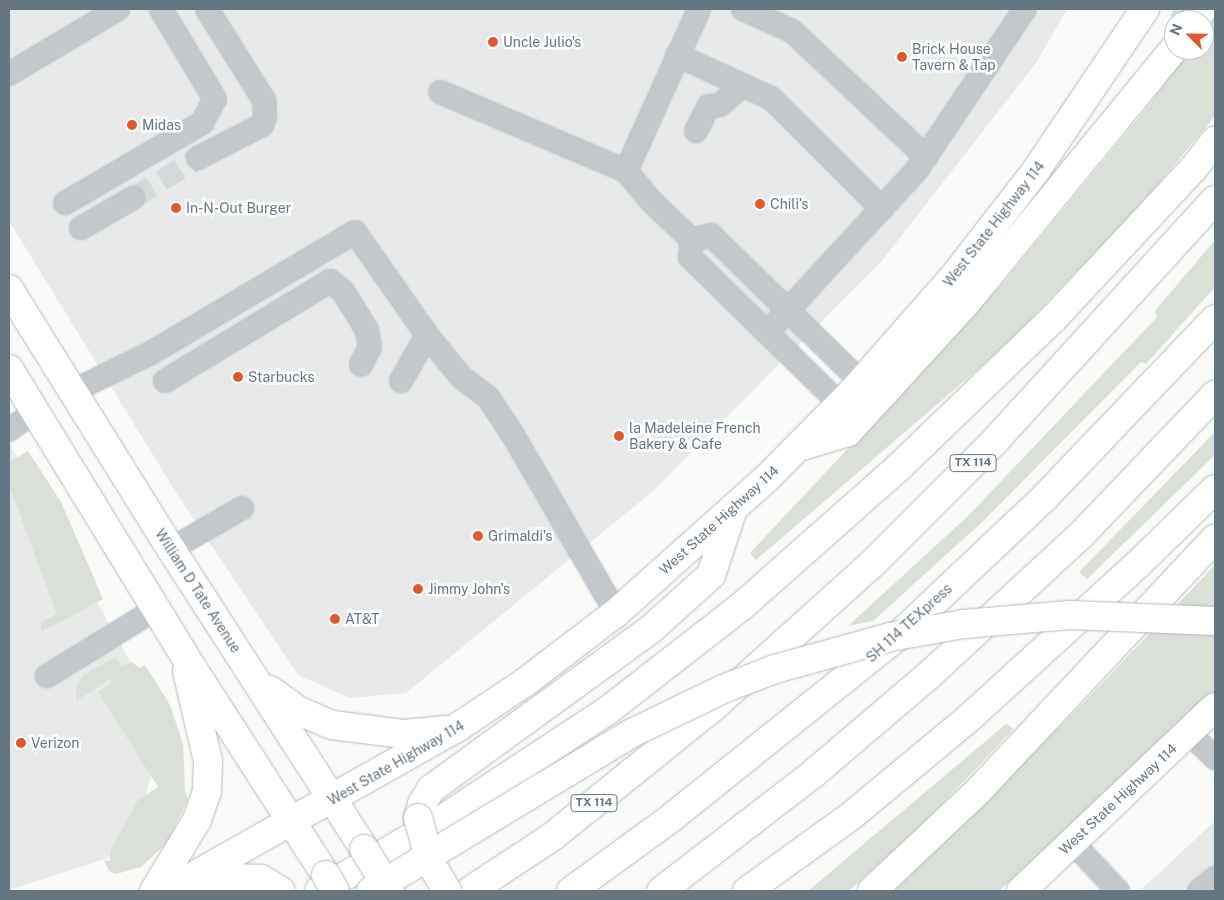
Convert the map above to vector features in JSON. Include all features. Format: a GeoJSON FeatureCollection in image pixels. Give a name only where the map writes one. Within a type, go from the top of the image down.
{"type":"FeatureCollection","features":[{"type":"Feature","properties":{"kind":"main road","name":"West State Highway 114"},"geometry":{"type":"LineString","coordinates":[[167,891],[455,730],[524,683],[616,613],[733,508],[798,447],[861,382],[955,275],[1035,172],[1145,9]]}},
{"type":"Feature","properties":{"kind":"main road"},"geometry":{"type":"LineString","coordinates":[[798,447],[848,432],[978,288],[1165,60]]}},
{"type":"Feature","properties":{"kind":"main road"},"geometry":{"type":"LineString","coordinates":[[9,369],[184,655],[292,822],[327,886],[443,819],[607,711],[742,606],[899,467],[1053,319],[1193,169],[1215,140]]}},
{"type":"Feature","properties":{"kind":"main road","name":"TX 114"},"geometry":{"type":"LineString","coordinates":[[470,891],[553,836],[712,708],[872,564],[993,443],[1215,200]]}},
{"type":"Feature","properties":{"kind":"main road","name":"William D Tate Avenue"},"geometry":{"type":"LineString","coordinates":[[9,290],[71,392],[254,678],[334,799],[390,891]]}},
{"type":"Feature","properties":{"kind":"main road","name":"SH 114 TEXpress"},"geometry":{"type":"LineString","coordinates":[[572,891],[672,818],[897,637],[1045,497],[1215,319]]}},
{"type":"Feature","properties":{"kind":"main road"},"geometry":{"type":"LineString","coordinates":[[35,412],[71,392]]}},
{"type":"Feature","properties":{"kind":"main road"},"geometry":{"type":"LineString","coordinates":[[661,891],[814,773],[928,676],[1081,535],[1215,395]]}},
{"type":"Feature","properties":{"kind":"main road"},"geometry":{"type":"LineString","coordinates":[[747,891],[851,816],[969,718],[1136,566],[1215,489]]}},
{"type":"Feature","properties":{"kind":"main road"},"geometry":{"type":"LineString","coordinates":[[447,891],[431,864],[418,818],[422,804],[431,789],[651,628],[711,574],[733,508]]}},
{"type":"Feature","properties":{"kind":"main road"},"geometry":{"type":"LineString","coordinates":[[872,891],[978,791],[1215,539]]}},
{"type":"Feature","properties":{"kind":"main road"},"geometry":{"type":"LineString","coordinates":[[371,891],[632,733],[724,688],[775,669],[890,636],[964,624],[1070,615],[1215,621]]}},
{"type":"Feature","properties":{"kind":"main road"},"geometry":{"type":"LineString","coordinates":[[154,891],[197,820],[207,791],[208,761],[184,655]]}},
{"type":"Feature","properties":{"kind":"main road"},"geometry":{"type":"LineString","coordinates":[[254,678],[299,711],[332,725],[404,734],[455,730]]}},
{"type":"Feature","properties":{"kind":"main road","name":"West State Highway 114"},"geometry":{"type":"LineString","coordinates":[[1021,891],[1215,707]]}},
{"type":"Feature","properties":{"kind":"main road"},"geometry":{"type":"LineString","coordinates":[[773,891],[787,862]]}},
{"type":"Feature","properties":{"kind":"main road"},"geometry":{"type":"LineString","coordinates":[[186,891],[232,878],[261,879],[281,891]]}},
{"type":"Feature","properties":{"kind":"street"},"geometry":{"type":"LineString","coordinates":[[9,74],[118,9]]}},
{"type":"Feature","properties":{"kind":"street"},"geometry":{"type":"LineString","coordinates":[[65,203],[202,123],[215,99],[161,9]]}},
{"type":"Feature","properties":{"kind":"street"},"geometry":{"type":"LineString","coordinates":[[198,158],[262,125],[266,118],[264,100],[207,9]]}},
{"type":"Feature","properties":{"kind":"street"},"geometry":{"type":"LineString","coordinates":[[626,171],[699,9]]}},
{"type":"Feature","properties":{"kind":"street"},"geometry":{"type":"LineString","coordinates":[[743,9],[792,31],[926,157]]}},
{"type":"Feature","properties":{"kind":"street"},"geometry":{"type":"LineString","coordinates":[[768,331],[882,209],[926,157],[1023,10]]}},
{"type":"Feature","properties":{"kind":"street"},"geometry":{"type":"LineString","coordinates":[[677,55],[771,98],[882,209]]}},
{"type":"Feature","properties":{"kind":"street"},"geometry":{"type":"LineString","coordinates":[[696,131],[709,106],[720,105],[743,85]]}},
{"type":"Feature","properties":{"kind":"street"},"geometry":{"type":"LineString","coordinates":[[440,92],[626,171],[652,202],[692,240]]}},
{"type":"Feature","properties":{"kind":"street"},"geometry":{"type":"LineString","coordinates":[[81,228],[133,198]]}},
{"type":"Feature","properties":{"kind":"street"},"geometry":{"type":"LineString","coordinates":[[71,392],[150,353],[355,232],[427,335],[461,377],[488,398],[513,435],[616,613]]}},
{"type":"Feature","properties":{"kind":"street"},"geometry":{"type":"LineString","coordinates":[[692,240],[711,235],[787,312],[861,382]]}},
{"type":"Feature","properties":{"kind":"street"},"geometry":{"type":"LineString","coordinates":[[692,240],[690,257],[768,331],[840,404]]}},
{"type":"Feature","properties":{"kind":"street"},"geometry":{"type":"LineString","coordinates":[[165,381],[330,280],[343,292],[367,330],[370,347],[361,365]]}},
{"type":"Feature","properties":{"kind":"street"},"geometry":{"type":"LineString","coordinates":[[401,381],[427,335]]}},
{"type":"Feature","properties":{"kind":"street"},"geometry":{"type":"LineString","coordinates":[[9,430],[35,412]]}},
{"type":"Feature","properties":{"kind":"street"},"geometry":{"type":"LineString","coordinates":[[171,549],[242,508]]}},
{"type":"Feature","properties":{"kind":"street"},"geometry":{"type":"LineString","coordinates":[[47,676],[156,610]]}},
{"type":"Feature","properties":{"kind":"street"},"geometry":{"type":"LineString","coordinates":[[1189,732],[1215,758]]}},
{"type":"Feature","properties":{"kind":"street"},"geometry":{"type":"LineString","coordinates":[[1073,843],[1118,891]]}},
{"type":"Feature","properties":{"kind":"shaded area"},"geometry":{"type":"Polygon","coordinates":[[[9,9],[1067,9],[1036,63],[881,262],[653,491],[406,693],[350,698],[298,675],[177,494],[9,221],[9,9]]]}},
{"type":"Feature","properties":{"kind":"shaded area"},"geometry":{"type":"Polygon","coordinates":[[[1215,12],[1215,116],[1141,205],[1006,345],[756,560],[750,553],[1001,285],[1149,105],[1181,60],[1214,60],[1215,12]]]}},
{"type":"Feature","properties":{"kind":"shaded area"},"geometry":{"type":"Polygon","coordinates":[[[1215,240],[1215,287],[1146,364],[1141,362],[980,524],[873,621],[848,626],[968,516],[1157,317],[1155,311],[1215,240]]]}},
{"type":"Feature","properties":{"kind":"shaded area"},"geometry":{"type":"Polygon","coordinates":[[[1215,432],[1215,455],[1087,579],[1079,572],[1215,432]]]}},
{"type":"Feature","properties":{"kind":"shaded area"},"geometry":{"type":"Polygon","coordinates":[[[9,443],[163,721],[133,850],[9,890],[9,443]]]}},
{"type":"Feature","properties":{"kind":"shaded area"},"geometry":{"type":"Polygon","coordinates":[[[28,451],[61,502],[103,599],[41,632],[41,622],[57,614],[9,485],[9,462],[28,451]]]}},
{"type":"Feature","properties":{"kind":"shaded area"},"geometry":{"type":"Polygon","coordinates":[[[1215,565],[1215,694],[999,891],[894,891],[1081,705],[1215,565]]]}},
{"type":"Feature","properties":{"kind":"shaded area"},"geometry":{"type":"Polygon","coordinates":[[[116,657],[121,666],[132,662],[139,668],[145,665],[170,705],[183,744],[185,791],[188,800],[166,844],[141,867],[116,874],[109,871],[104,860],[110,861],[110,852],[138,800],[158,787],[98,692],[112,682],[110,679],[76,701],[76,687],[83,675],[116,657]]]}},
{"type":"Feature","properties":{"kind":"shaded area"},"geometry":{"type":"Polygon","coordinates":[[[1006,724],[1014,729],[923,824],[849,891],[808,891],[1006,724]]]}},
{"type":"Feature","properties":{"kind":"shaded area"},"geometry":{"type":"Polygon","coordinates":[[[1215,821],[1215,891],[1139,891],[1157,875],[1215,821]]]}},
{"type":"Feature","properties":{"kind":"tunnel"},"geometry":{"type":"LineString","coordinates":[[133,198],[198,158]]}},
{"type":"Feature","properties":{"kind":"place","name":"Uncle Julio's"},"geometry":{"type":"Point","coordinates":[493,42]}},
{"type":"Feature","properties":{"kind":"place","name":"Brick House Tavern & Tap"},"geometry":{"type":"Point","coordinates":[902,57]}},
{"type":"Feature","properties":{"kind":"place","name":"Midas"},"geometry":{"type":"Point","coordinates":[132,125]}},
{"type":"Feature","properties":{"kind":"place","name":"Chili's"},"geometry":{"type":"Point","coordinates":[760,204]}},
{"type":"Feature","properties":{"kind":"place","name":"In-N-Out Burger"},"geometry":{"type":"Point","coordinates":[176,208]}},
{"type":"Feature","properties":{"kind":"place","name":"Starbucks"},"geometry":{"type":"Point","coordinates":[238,377]}},
{"type":"Feature","properties":{"kind":"place","name":"la Madeleine French Bakery & Cafe"},"geometry":{"type":"Point","coordinates":[619,436]}},
{"type":"Feature","properties":{"kind":"place","name":"Grimaldi's"},"geometry":{"type":"Point","coordinates":[478,536]}},
{"type":"Feature","properties":{"kind":"place","name":"Jimmy John's"},"geometry":{"type":"Point","coordinates":[418,589]}},
{"type":"Feature","properties":{"kind":"place","name":"AT&T"},"geometry":{"type":"Point","coordinates":[335,619]}},
{"type":"Feature","properties":{"kind":"place","name":"Verizon"},"geometry":{"type":"Point","coordinates":[21,743]}}]}
